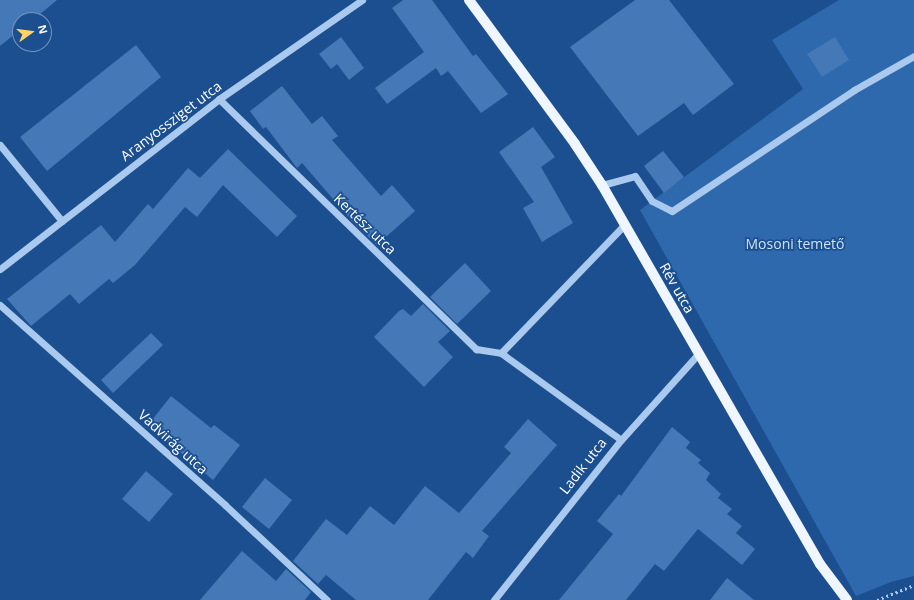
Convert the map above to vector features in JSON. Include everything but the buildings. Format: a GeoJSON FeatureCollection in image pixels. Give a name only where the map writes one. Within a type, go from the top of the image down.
{"type":"FeatureCollection","features":[{"type":"Feature","properties":{"kind":"main road","name":"Rév utca"},"geometry":{"type":"LineString","coordinates":[[469,0],[575,144],[602,185],[820,564],[847,600]]}},
{"type":"Feature","properties":{"kind":"street","name":"Aranyossziget utca"},"geometry":{"type":"LineString","coordinates":[[0,269],[219,99],[362,0]]}},
{"type":"Feature","properties":{"kind":"street"},"geometry":{"type":"LineString","coordinates":[[602,185],[635,176],[652,202],[672,211],[854,90],[914,56]]}},
{"type":"Feature","properties":{"kind":"street","name":"Kertész utca"},"geometry":{"type":"LineString","coordinates":[[219,99],[476,349],[501,353],[621,440]]}},
{"type":"Feature","properties":{"kind":"street"},"geometry":{"type":"LineString","coordinates":[[0,145],[62,221]]}},
{"type":"Feature","properties":{"kind":"street"},"geometry":{"type":"LineString","coordinates":[[501,353],[624,225]]}},
{"type":"Feature","properties":{"kind":"street","name":"Vadvirág utca"},"geometry":{"type":"LineString","coordinates":[[0,305],[225,505],[327,600]]}},
{"type":"Feature","properties":{"kind":"street","name":"Ladik utca"},"geometry":{"type":"LineString","coordinates":[[494,600],[621,440],[699,353]]}},
{"type":"Feature","properties":{"kind":"path"},"geometry":{"type":"LineString","coordinates":[[877,600],[914,585]]}},
{"type":"Feature","properties":{"kind":"green space","name":"Mosoni temető"},"geometry":{"type":"Polygon","coordinates":[[[839,0],[914,0],[914,576],[891,582],[856,596],[640,210],[803,89],[772,40],[839,0]]]}}]}
